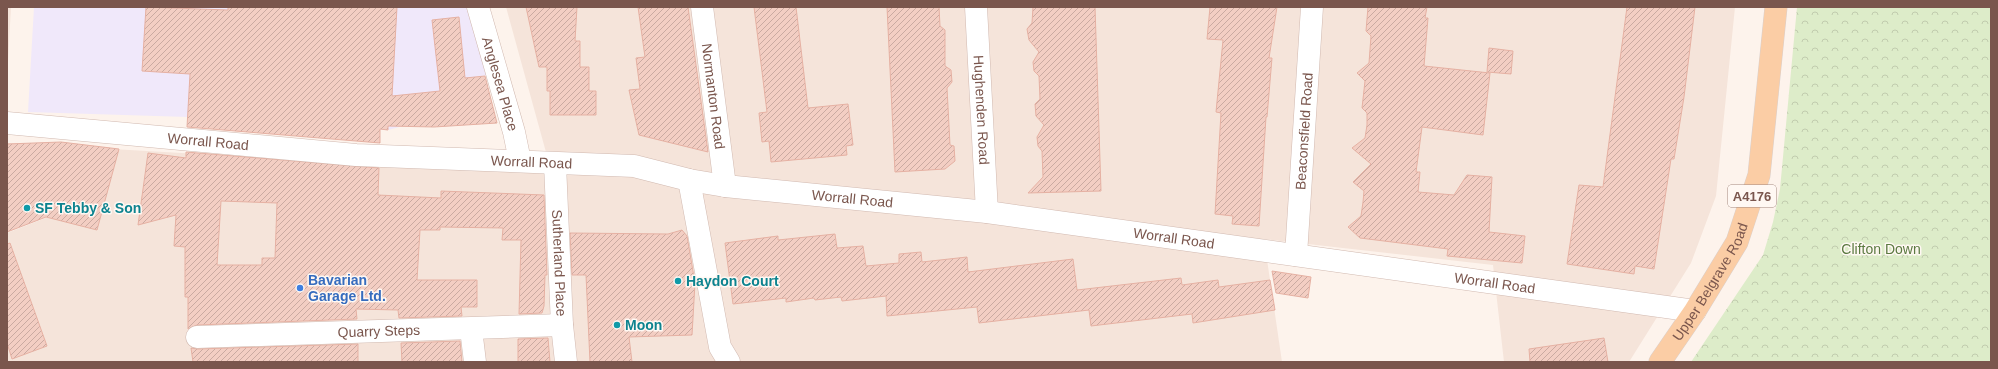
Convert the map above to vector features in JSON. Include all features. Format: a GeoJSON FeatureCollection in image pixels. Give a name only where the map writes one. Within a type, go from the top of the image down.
{"type":"FeatureCollection","features":[{"type":"Feature","properties":{"kind":"main road","name":"Upper Belgrave Road"},"geometry":{"type":"LineString","coordinates":[[1660,362],[1737,242],[1759,175],[1776,7]]}},
{"type":"Feature","properties":{"kind":"street","name":"Anglesea Place"},"geometry":{"type":"LineString","coordinates":[[478,7],[514,132],[520,161]]}},
{"type":"Feature","properties":{"kind":"street","name":"Normanton Road"},"geometry":{"type":"LineString","coordinates":[[702,7],[725,186]]}},
{"type":"Feature","properties":{"kind":"street","name":"Hughenden Road"},"geometry":{"type":"LineString","coordinates":[[976,7],[987,212]]}},
{"type":"Feature","properties":{"kind":"street","name":"Beaconsfield Road"},"geometry":{"type":"LineString","coordinates":[[1296,255],[1312,7]]}},
{"type":"Feature","properties":{"kind":"street","name":"Worrall Road"},"geometry":{"type":"LineString","coordinates":[[7,123],[356,155],[634,166],[689,180],[725,186],[987,212],[1694,311]]}},
{"type":"Feature","properties":{"kind":"street","name":"Sutherland Place"},"geometry":{"type":"LineString","coordinates":[[555,164],[562,326],[566,362]]}},
{"type":"Feature","properties":{"kind":"street"},"geometry":{"type":"LineString","coordinates":[[689,180],[720,347],[729,362]]}},
{"type":"Feature","properties":{"kind":"street","name":"Quarry Steps"},"geometry":{"type":"LineString","coordinates":[[196,337],[562,326]]}},
{"type":"Feature","properties":{"kind":"street"},"geometry":{"type":"LineString","coordinates":[[471,329],[475,362]]}},
{"type":"Feature","properties":{"kind":"shaded area"},"geometry":{"type":"Polygon","coordinates":[[[7,7],[11,7],[7,80],[7,7]]]}},
{"type":"Feature","properties":{"kind":"shaded area"},"geometry":{"type":"Polygon","coordinates":[[[34,7],[469,7],[489,75],[467,78],[403,126],[388,130],[188,117],[28,112],[34,7]]]}},
{"type":"Feature","properties":{"kind":"shaded area"},"geometry":{"type":"Polygon","coordinates":[[[506,7],[1735,7],[1716,196],[1691,263],[1629,362],[1504,362],[1493,265],[1264,239],[1282,362],[7,362],[7,233],[56,214],[7,177],[7,143],[552,174],[506,7]]]}},
{"type":"Feature","properties":{"kind":"green space","name":"Clifton Down"},"geometry":{"type":"Polygon","coordinates":[[[1797,7],[1991,7],[1991,362],[1691,362],[1763,255],[1773,222],[1780,189],[1797,7]]]}},
{"type":"Feature","properties":{"kind":"building"},"geometry":{"type":"Polygon","coordinates":[[[146,7],[228,10],[228,7],[397,7],[392,96],[440,91],[432,20],[459,17],[465,78],[485,76],[497,123],[434,127],[388,126],[388,130],[380,129],[380,143],[187,127],[190,74],[142,71],[146,7]]]}},
{"type":"Feature","properties":{"kind":"building"},"geometry":{"type":"Polygon","coordinates":[[[526,7],[577,7],[575,41],[580,41],[580,67],[589,67],[589,91],[596,91],[596,115],[550,115],[550,91],[547,91],[547,67],[539,67],[526,7]]]}},
{"type":"Feature","properties":{"kind":"building"},"geometry":{"type":"Polygon","coordinates":[[[638,7],[688,7],[708,152],[639,135],[629,90],[640,89],[636,58],[645,57],[638,7]]]}},
{"type":"Feature","properties":{"kind":"building"},"geometry":{"type":"Polygon","coordinates":[[[754,7],[796,7],[808,108],[848,104],[853,145],[846,146],[847,155],[771,162],[769,141],[762,142],[759,113],[767,112],[754,7]]]}},
{"type":"Feature","properties":{"kind":"building"},"geometry":{"type":"Polygon","coordinates":[[[887,7],[939,7],[940,26],[945,30],[945,66],[951,70],[952,82],[947,88],[950,145],[954,146],[955,161],[945,169],[895,172],[887,7]]]}},
{"type":"Feature","properties":{"kind":"building"},"geometry":{"type":"Polygon","coordinates":[[[1033,7],[1095,7],[1101,191],[1028,193],[1043,177],[1042,151],[1038,146],[1037,137],[1044,125],[1036,116],[1035,104],[1040,99],[1039,76],[1034,71],[1033,62],[1039,52],[1029,40],[1027,29],[1032,23],[1033,7]]]}},
{"type":"Feature","properties":{"kind":"building"},"geometry":{"type":"Polygon","coordinates":[[[1210,7],[1277,7],[1269,58],[1272,58],[1266,117],[1259,226],[1232,224],[1233,216],[1215,214],[1221,113],[1216,112],[1223,40],[1207,39],[1210,7]]]}},
{"type":"Feature","properties":{"kind":"building"},"geometry":{"type":"Polygon","coordinates":[[[1368,7],[1427,7],[1425,18],[1428,18],[1424,66],[1490,73],[1483,135],[1422,127],[1416,172],[1420,172],[1418,192],[1454,195],[1467,175],[1492,177],[1489,232],[1525,236],[1522,263],[1447,256],[1448,249],[1360,238],[1348,227],[1361,216],[1363,202],[1364,191],[1353,182],[1371,164],[1352,148],[1365,138],[1367,125],[1367,113],[1362,108],[1365,81],[1357,73],[1369,63],[1371,36],[1366,31],[1368,7]]]}},
{"type":"Feature","properties":{"kind":"building"},"geometry":{"type":"Polygon","coordinates":[[[1627,7],[1695,7],[1684,97],[1674,159],[1671,159],[1654,269],[1635,266],[1634,274],[1567,264],[1579,185],[1603,187],[1627,7]]]}},
{"type":"Feature","properties":{"kind":"building"},"geometry":{"type":"Polygon","coordinates":[[[1489,48],[1513,51],[1511,74],[1487,72],[1489,48]]]}},
{"type":"Feature","properties":{"kind":"building"},"geometry":{"type":"Polygon","coordinates":[[[61,142],[119,149],[97,230],[46,217],[7,232],[7,144],[61,142]]]}},
{"type":"Feature","properties":{"kind":"building"},"geometry":{"type":"Polygon","coordinates":[[[186,152],[379,168],[378,195],[441,198],[441,191],[544,195],[547,275],[545,275],[544,306],[542,313],[519,314],[521,240],[502,240],[503,228],[440,227],[440,230],[420,230],[417,280],[477,280],[477,307],[461,307],[462,316],[399,318],[398,310],[356,309],[357,319],[197,325],[188,329],[188,297],[185,297],[185,247],[174,246],[176,215],[138,225],[148,153],[186,158],[186,152]],[[221,201],[217,265],[262,265],[262,258],[275,258],[277,203],[221,201]]]}},
{"type":"Feature","properties":{"kind":"building"},"geometry":{"type":"Polygon","coordinates":[[[682,230],[687,236],[695,283],[692,335],[629,337],[632,362],[590,362],[586,275],[572,275],[570,233],[668,234],[682,230]]]}},
{"type":"Feature","properties":{"kind":"building"},"geometry":{"type":"Polygon","coordinates":[[[835,234],[837,248],[863,246],[866,266],[899,263],[899,254],[921,252],[922,262],[967,257],[968,272],[1073,259],[1077,290],[1181,278],[1182,285],[1218,280],[1219,287],[1270,280],[1275,310],[1193,323],[1192,314],[1091,326],[1089,310],[979,323],[977,307],[887,316],[886,296],[842,301],[841,297],[815,300],[814,298],[786,302],[786,298],[733,304],[725,243],[778,236],[778,240],[835,234]]]}},
{"type":"Feature","properties":{"kind":"building"},"geometry":{"type":"Polygon","coordinates":[[[10,243],[47,346],[12,359],[7,343],[7,244],[10,243]]]}},
{"type":"Feature","properties":{"kind":"building"},"geometry":{"type":"Polygon","coordinates":[[[1272,271],[1311,277],[1308,298],[1276,293],[1272,271]]]}},
{"type":"Feature","properties":{"kind":"building"},"geometry":{"type":"Polygon","coordinates":[[[548,338],[550,362],[518,362],[518,339],[548,338]]]}},
{"type":"Feature","properties":{"kind":"building"},"geometry":{"type":"Polygon","coordinates":[[[1604,338],[1608,362],[1530,362],[1529,349],[1604,338]]]}},
{"type":"Feature","properties":{"kind":"building"},"geometry":{"type":"Polygon","coordinates":[[[460,341],[462,362],[402,362],[401,343],[460,341]]]}},
{"type":"Feature","properties":{"kind":"building"},"geometry":{"type":"Polygon","coordinates":[[[358,344],[358,362],[193,362],[191,348],[197,349],[358,344]]]}},
{"type":"Feature","properties":{"kind":"place","name":"SF Tebby & Son"},"geometry":{"type":"Point","coordinates":[27,208]}},
{"type":"Feature","properties":{"kind":"place","name":"Haydon Court"},"geometry":{"type":"Point","coordinates":[678,281]}},
{"type":"Feature","properties":{"kind":"place","name":"Bavarian Garage Ltd."},"geometry":{"type":"Point","coordinates":[300,288]}},
{"type":"Feature","properties":{"kind":"place","name":"Moon"},"geometry":{"type":"Point","coordinates":[617,325]}}]}
